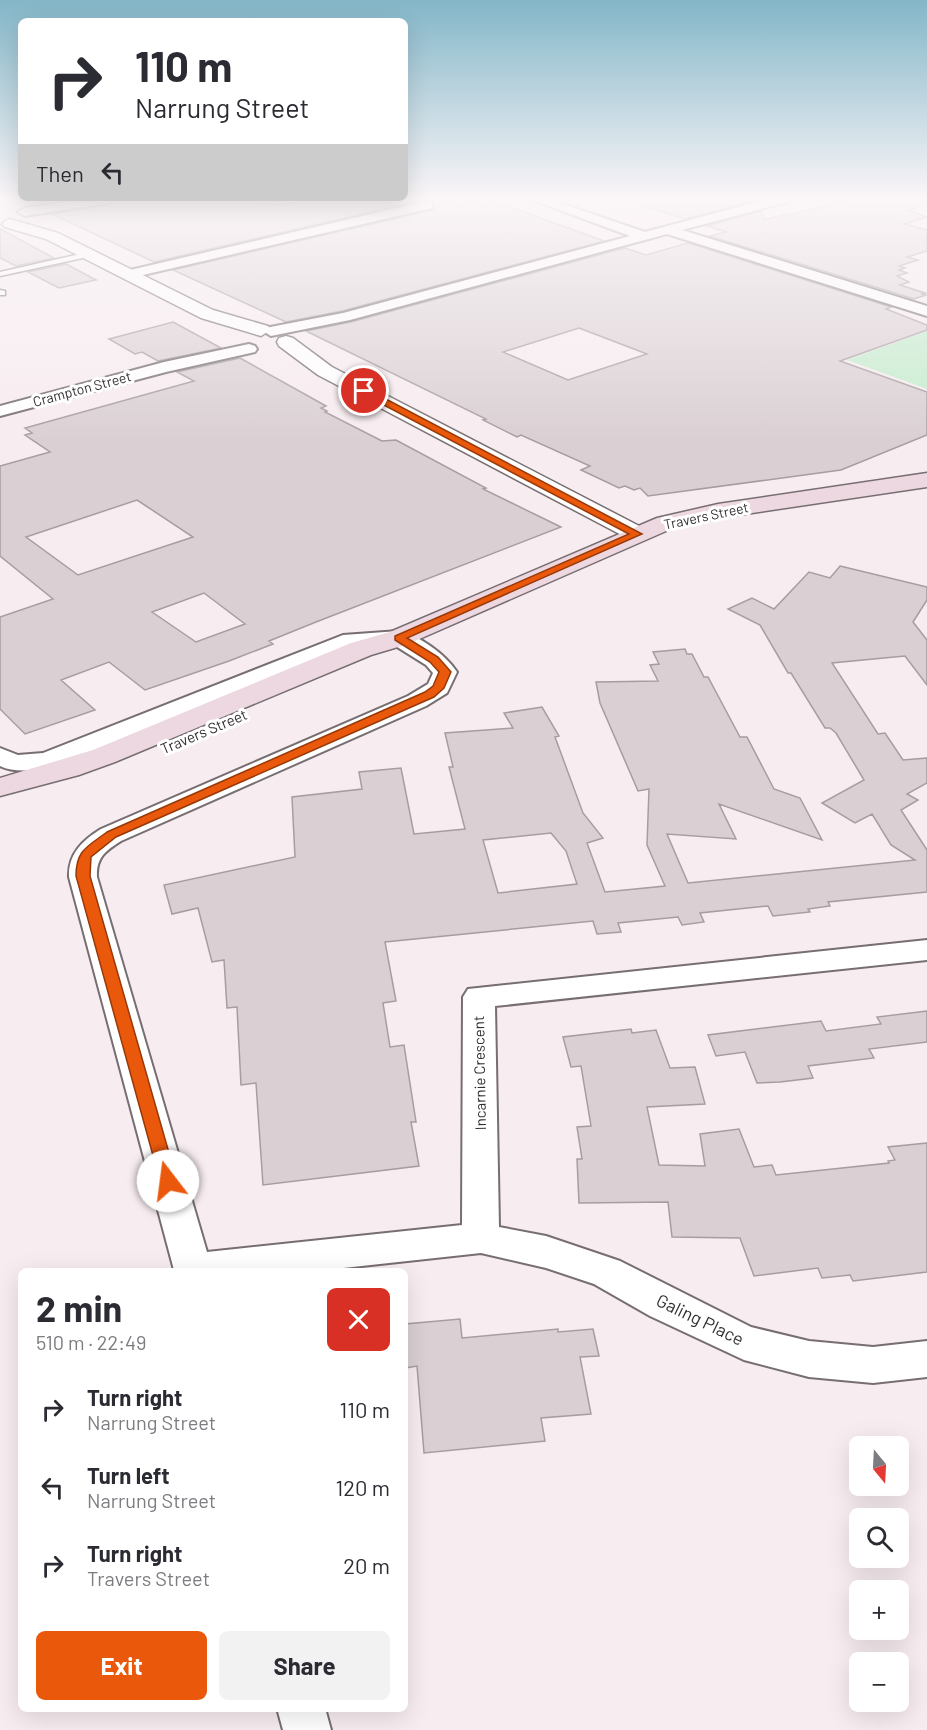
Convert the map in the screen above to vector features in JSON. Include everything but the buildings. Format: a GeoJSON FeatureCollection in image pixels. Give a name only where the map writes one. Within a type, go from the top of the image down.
{"type":"FeatureCollection","features":[{"type":"Feature","properties":{"kind":"main road","name":"Travers Street"},"geometry":{"type":"LineString","coordinates":[[0,788],[77,766],[361,649],[399,638],[665,523],[718,511],[927,480]]}},
{"type":"Feature","properties":{"kind":"main road","name":"Travers Street"},"geometry":{"type":"LineString","coordinates":[[0,804],[100,775],[210,730],[376,657],[399,638]]}},
{"type":"Feature","properties":{"kind":"street"},"geometry":{"type":"LineString","coordinates":[[141,280],[325,371],[637,534]]}},
{"type":"Feature","properties":{"kind":"street","name":"Crampton Street"},"geometry":{"type":"LineString","coordinates":[[0,411],[482,280]]}},
{"type":"Feature","properties":{"kind":"street"},"geometry":{"type":"LineString","coordinates":[[827,280],[927,311]]}},
{"type":"Feature","properties":{"kind":"street"},"geometry":{"type":"LineString","coordinates":[[207,314],[325,371]]}},
{"type":"Feature","properties":{"kind":"street"},"geometry":{"type":"LineString","coordinates":[[192,1268],[83,876],[83,860],[94,847],[111,835],[438,688],[445,672],[434,660],[399,638]]}},
{"type":"Feature","properties":{"kind":"street","name":"Travers Street"},"geometry":{"type":"LineString","coordinates":[[7,759],[32,763],[61,756],[351,640],[399,638]]}},
{"type":"Feature","properties":{"kind":"street","name":"Incarnie Crescent"},"geometry":{"type":"LineString","coordinates":[[481,1238],[479,997],[927,950]]}},
{"type":"Feature","properties":{"kind":"street"},"geometry":{"type":"LineString","coordinates":[[211,1268],[481,1238]]}},
{"type":"Feature","properties":{"kind":"street","name":"Galing Place"},"geometry":{"type":"LineString","coordinates":[[481,1238],[546,1252],[607,1272],[664,1304],[744,1343],[809,1359],[873,1365],[927,1359]]}},
{"type":"Feature","properties":{"kind":"street"},"geometry":{"type":"LineString","coordinates":[[302,1712],[307,1730]]}},
{"type":"Feature","properties":{"kind":"green space"},"geometry":{"type":"Polygon","coordinates":[[[927,331],[927,389],[847,360],[927,331]]]}},
{"type":"Feature","properties":{"kind":"route"},"geometry":{"type":"LineString","coordinates":[[168,1181],[83,876],[83,860],[86,855],[100,841],[111,835],[417,701],[438,688],[445,677],[445,672],[434,660],[399,638],[637,534],[364,391]]}}]}
